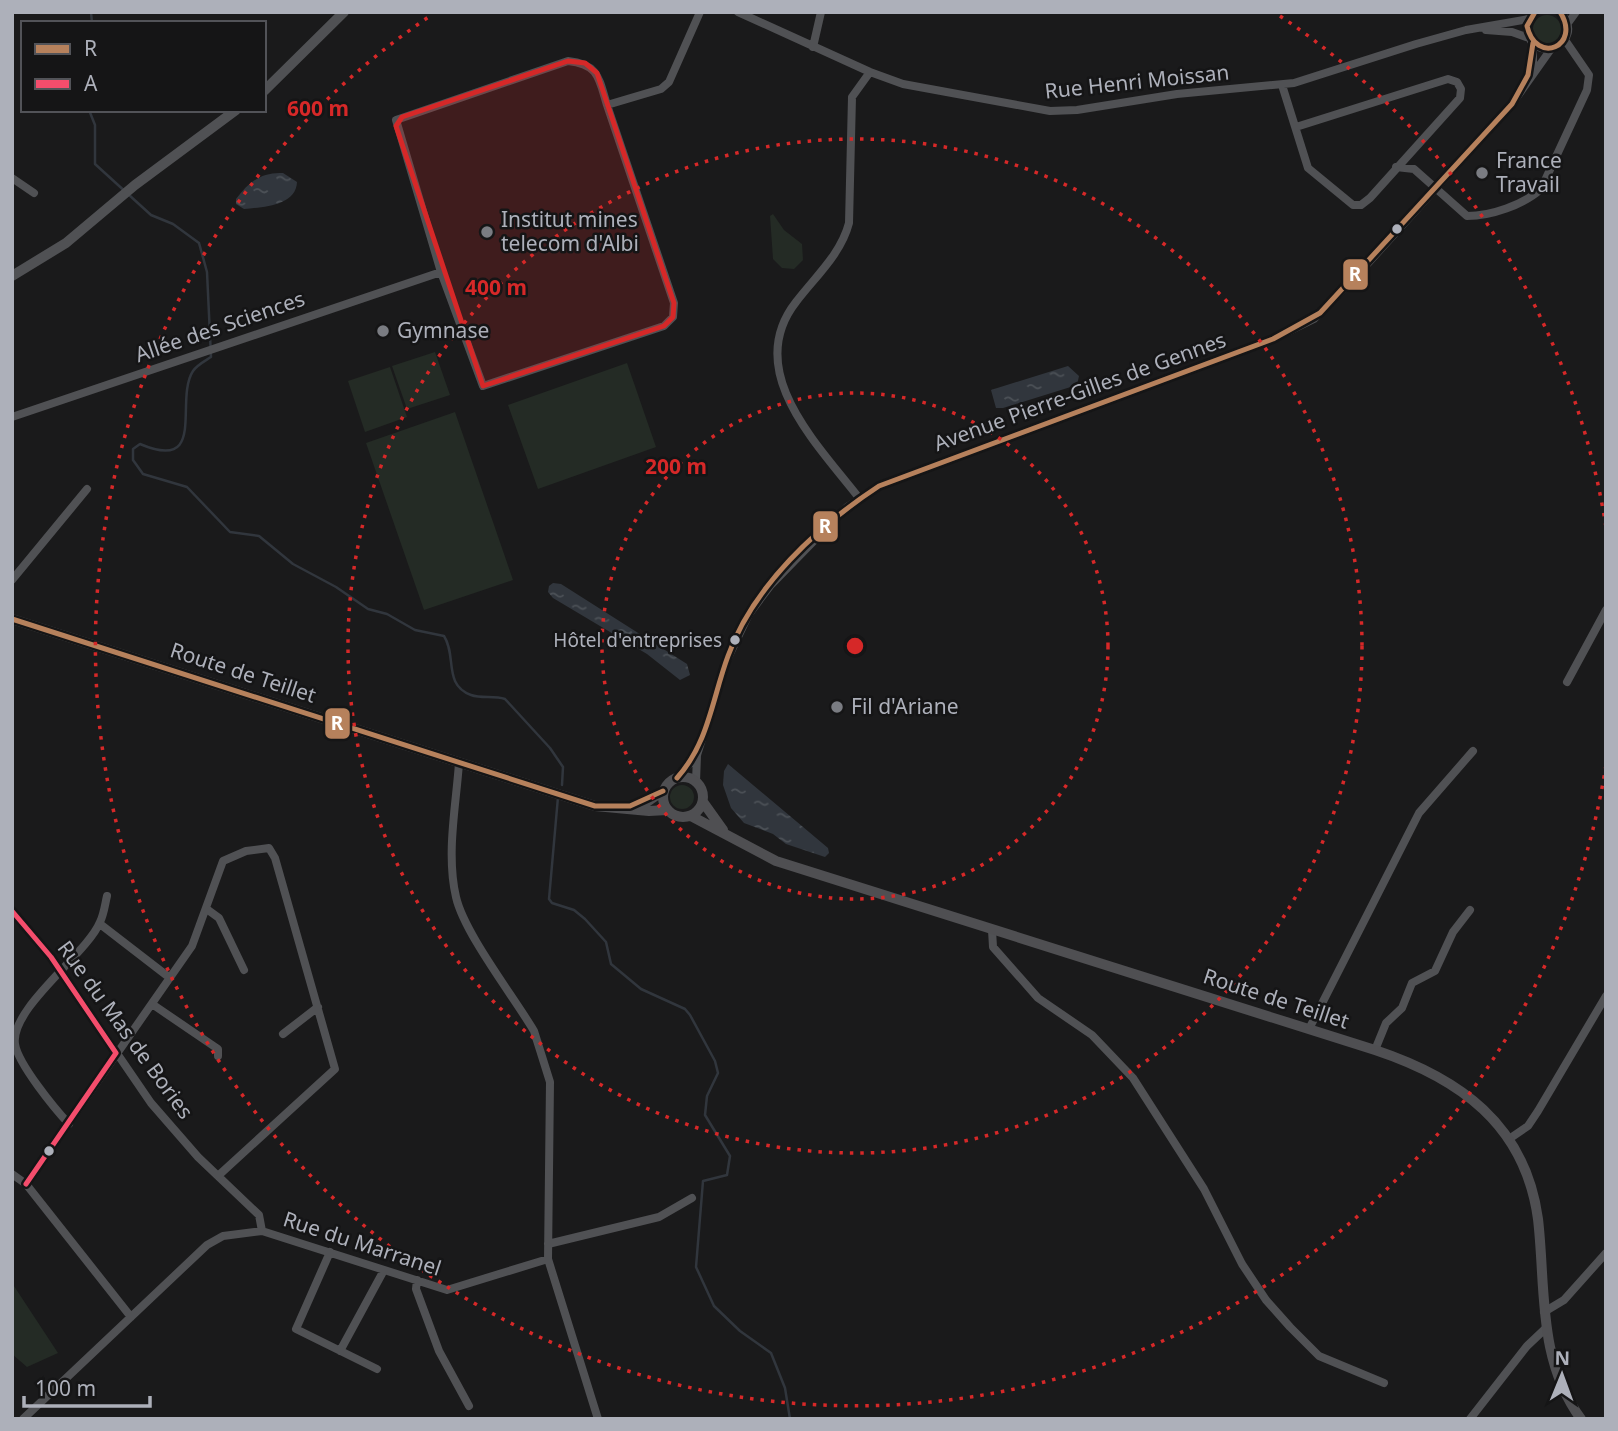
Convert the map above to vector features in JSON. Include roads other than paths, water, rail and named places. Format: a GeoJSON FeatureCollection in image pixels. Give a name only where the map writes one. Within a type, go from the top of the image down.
{"type":"FeatureCollection","features":[{"type":"Feature","properties":{"kind":"main road","name":"Route de Teillet"},"geometry":{"type":"LineString","coordinates":[[12,619],[595,806],[667,810]]}},
{"type":"Feature","properties":{"kind":"main road"},"geometry":{"type":"LineString","coordinates":[[677,778],[696,782],[702,791],[703,802],[691,816],[675,816],[667,810],[663,791],[677,778]]}},
{"type":"Feature","properties":{"kind":"main road","name":"Route de Teillet"},"geometry":{"type":"LineString","coordinates":[[622,809],[647,802],[663,791]]}},
{"type":"Feature","properties":{"kind":"main road","name":"Route de Teillet"},"geometry":{"type":"LineString","coordinates":[[703,802],[711,817],[733,839]]}},
{"type":"Feature","properties":{"kind":"main road","name":"Route de Teillet"},"geometry":{"type":"LineString","coordinates":[[691,816],[776,861],[1375,1050],[1437,1074],[1466,1093],[1490,1115],[1509,1139],[1532,1191],[1538,1219],[1545,1329],[1559,1378],[1581,1419]]}},
{"type":"Feature","properties":{"kind":"street"},"geometry":{"type":"LineString","coordinates":[[266,89],[344,12]]}},
{"type":"Feature","properties":{"kind":"street"},"geometry":{"type":"LineString","coordinates":[[607,105],[661,89],[669,82],[700,12]]}},
{"type":"Feature","properties":{"kind":"street","name":"Rue Henri Moissan"},"geometry":{"type":"LineString","coordinates":[[738,12],[870,72],[903,83],[1050,111],[1077,110],[1177,94],[1282,86],[1465,30],[1532,15]]}},
{"type":"Feature","properties":{"kind":"street"},"geometry":{"type":"LineString","coordinates":[[813,47],[821,12]]}},
{"type":"Feature","properties":{"kind":"street"},"geometry":{"type":"LineString","coordinates":[[1560,12],[1568,23]]}},
{"type":"Feature","properties":{"kind":"street"},"geometry":{"type":"LineString","coordinates":[[1396,167],[1414,169],[1467,216],[1479,216],[1530,199],[1541,189],[1587,90],[1588,75],[1565,40],[1568,23],[1576,12]]}},
{"type":"Feature","properties":{"kind":"street","name":"Avenue Pierre-Gilles de Gennes"},"geometry":{"type":"LineString","coordinates":[[1523,89],[1533,62],[1532,15]]}},
{"type":"Feature","properties":{"kind":"street","name":"Rue Henri Moissan"},"geometry":{"type":"LineString","coordinates":[[1465,30],[1512,32],[1551,49]]}},
{"type":"Feature","properties":{"kind":"street"},"geometry":{"type":"LineString","coordinates":[[1551,49],[1565,40]]}},
{"type":"Feature","properties":{"kind":"street","name":"Avenue Pierre-Gilles de Gennes"},"geometry":{"type":"LineString","coordinates":[[696,782],[697,755],[726,662],[749,614],[770,586],[859,498],[917,471],[1273,339],[1314,319],[1436,189],[1523,89],[1551,49]]}},
{"type":"Feature","properties":{"kind":"street"},"geometry":{"type":"LineString","coordinates":[[568,61],[585,63],[597,73],[674,303],[673,317],[664,326],[483,386],[440,272],[396,120],[568,61]]}},
{"type":"Feature","properties":{"kind":"street"},"geometry":{"type":"LineString","coordinates":[[859,498],[797,418],[782,389],[778,351],[783,324],[793,305],[845,237],[849,223],[852,97],[870,72]]}},
{"type":"Feature","properties":{"kind":"street"},"geometry":{"type":"LineString","coordinates":[[1282,86],[1308,168],[1353,205],[1361,205],[1370,198],[1460,98],[1461,89],[1457,82],[1448,79],[1296,127]]}},
{"type":"Feature","properties":{"kind":"street"},"geometry":{"type":"LineString","coordinates":[[12,276],[66,243],[120,197],[233,112]]}},
{"type":"Feature","properties":{"kind":"street"},"geometry":{"type":"LineString","coordinates":[[1413,148],[1414,169]]}},
{"type":"Feature","properties":{"kind":"street"},"geometry":{"type":"LineString","coordinates":[[12,178],[34,193]]}},
{"type":"Feature","properties":{"kind":"street","name":"Allée des Sciences"},"geometry":{"type":"LineString","coordinates":[[12,417],[440,272]]}},
{"type":"Feature","properties":{"kind":"street"},"geometry":{"type":"LineString","coordinates":[[12,580],[87,489]]}},
{"type":"Feature","properties":{"kind":"street"},"geometry":{"type":"LineString","coordinates":[[1567,682],[1606,610]]}},
{"type":"Feature","properties":{"kind":"street"},"geometry":{"type":"LineString","coordinates":[[1309,1029],[1419,813],[1473,751]]}},
{"type":"Feature","properties":{"kind":"street","name":"Avenue Pierre-Gilles de Gennes"},"geometry":{"type":"LineString","coordinates":[[677,778],[697,755]]}},
{"type":"Feature","properties":{"kind":"street"},"geometry":{"type":"LineString","coordinates":[[459,763],[452,847],[456,896],[466,921],[534,1031],[550,1082],[548,1259],[598,1419]]}},
{"type":"Feature","properties":{"kind":"street"},"geometry":{"type":"LineString","coordinates":[[26,1184],[192,946],[208,910],[223,861],[246,851],[268,848],[275,858],[335,1069],[219,1175]]}},
{"type":"Feature","properties":{"kind":"street"},"geometry":{"type":"LineString","coordinates":[[69,1124],[21,1058],[15,1044],[21,1023],[100,924],[107,896]]}},
{"type":"Feature","properties":{"kind":"street"},"geometry":{"type":"LineString","coordinates":[[208,910],[219,918],[244,970]]}},
{"type":"Feature","properties":{"kind":"street"},"geometry":{"type":"LineString","coordinates":[[1375,1050],[1386,1023],[1402,1008],[1412,983],[1435,971],[1453,932],[1470,910]]}},
{"type":"Feature","properties":{"kind":"street","name":"Rue du Mas de Bories"},"geometry":{"type":"LineString","coordinates":[[12,911],[60,971],[151,1103],[259,1215],[262,1231]]}},
{"type":"Feature","properties":{"kind":"street"},"geometry":{"type":"LineString","coordinates":[[100,924],[170,978]]}},
{"type":"Feature","properties":{"kind":"street"},"geometry":{"type":"LineString","coordinates":[[992,930],[993,947],[1038,998],[1092,1035],[1133,1079],[1204,1189],[1242,1264],[1274,1309],[1319,1356],[1384,1383]]}},
{"type":"Feature","properties":{"kind":"street"},"geometry":{"type":"LineString","coordinates":[[1509,1139],[1528,1126],[1606,996]]}},
{"type":"Feature","properties":{"kind":"street"},"geometry":{"type":"LineString","coordinates":[[152,1004],[218,1049],[218,1056]]}},
{"type":"Feature","properties":{"kind":"street"},"geometry":{"type":"LineString","coordinates":[[283,1034],[318,1007]]}},
{"type":"Feature","properties":{"kind":"street"},"geometry":{"type":"LineString","coordinates":[[12,1174],[26,1184],[131,1317]]}},
{"type":"Feature","properties":{"kind":"street"},"geometry":{"type":"LineString","coordinates":[[548,1244],[659,1217],[692,1198]]}},
{"type":"Feature","properties":{"kind":"street","name":"Rue du Marranel"},"geometry":{"type":"LineString","coordinates":[[23,1419],[207,1245],[223,1236],[262,1231],[447,1290],[548,1259]]}},
{"type":"Feature","properties":{"kind":"street"},"geometry":{"type":"LineString","coordinates":[[330,1252],[296,1329],[377,1369]]}},
{"type":"Feature","properties":{"kind":"street"},"geometry":{"type":"LineString","coordinates":[[1544,1312],[1564,1300],[1606,1253]]}},
{"type":"Feature","properties":{"kind":"street"},"geometry":{"type":"LineString","coordinates":[[340,1351],[384,1270]]}},
{"type":"Feature","properties":{"kind":"street"},"geometry":{"type":"LineString","coordinates":[[417,1280],[416,1289],[439,1351],[470,1406]]}},
{"type":"Feature","properties":{"kind":"street"},"geometry":{"type":"LineString","coordinates":[[1471,1419],[1527,1346],[1545,1329]]}},
{"type":"Feature","properties":{"kind":"water"},"geometry":{"type":"Polygon","coordinates":[[[283,173],[297,182],[295,190],[285,201],[244,209],[236,204],[236,199],[256,179],[268,174],[283,173]]]}},
{"type":"Feature","properties":{"kind":"water"},"geometry":{"type":"Polygon","coordinates":[[[1068,366],[1079,376],[1077,385],[996,408],[991,390],[1068,366]]]}},
{"type":"Feature","properties":{"kind":"water"},"geometry":{"type":"Polygon","coordinates":[[[553,583],[561,584],[687,664],[690,675],[680,680],[647,654],[553,598],[548,592],[553,583]]]}},
{"type":"Feature","properties":{"kind":"water"},"geometry":{"type":"Polygon","coordinates":[[[728,764],[828,848],[829,853],[825,857],[786,844],[773,834],[744,823],[731,808],[723,785],[724,771],[728,764]]]}},
{"type":"Feature","properties":{"kind":"waterway"},"geometry":{"type":"LineString","coordinates":[[91,12],[92,21]]}},
{"type":"Feature","properties":{"kind":"waterway"},"geometry":{"type":"LineString","coordinates":[[90,112],[95,125],[95,164],[151,215],[173,224],[199,243],[207,272],[211,357],[193,371],[188,384],[182,441],[174,449],[161,450],[140,444],[133,449],[133,460],[143,474],[187,487],[230,532],[259,536],[293,564],[336,587],[368,609],[387,614],[415,630],[444,636],[457,684],[471,695],[505,699],[550,748],[563,767],[562,785]]}},
{"type":"Feature","properties":{"kind":"waterway"},"geometry":{"type":"LineString","coordinates":[[558,797],[549,899],[552,903],[574,910],[585,919],[606,942],[611,964],[641,989],[685,1009],[715,1061],[718,1073],[707,1096],[705,1115],[730,1156],[727,1175],[703,1181],[696,1267],[714,1306],[740,1331],[771,1353],[785,1388],[790,1419]]}},
{"type":"Feature","properties":{"kind":"place","name":"France Travail"},"geometry":{"type":"Point","coordinates":[1482,173]}},
{"type":"Feature","properties":{"kind":"place","name":"Institut mines telecom d'Albi"},"geometry":{"type":"Point","coordinates":[487,232]}},
{"type":"Feature","properties":{"kind":"place","name":"Gymnase"},"geometry":{"type":"Point","coordinates":[383,331]}},
{"type":"Feature","properties":{"kind":"place","name":"Hôtel d'entreprises"},"geometry":{"type":"Point","coordinates":[735,640]}},
{"type":"Feature","properties":{"kind":"place","name":"Fil d'Ariane"},"geometry":{"type":"Point","coordinates":[837,707]}}]}
